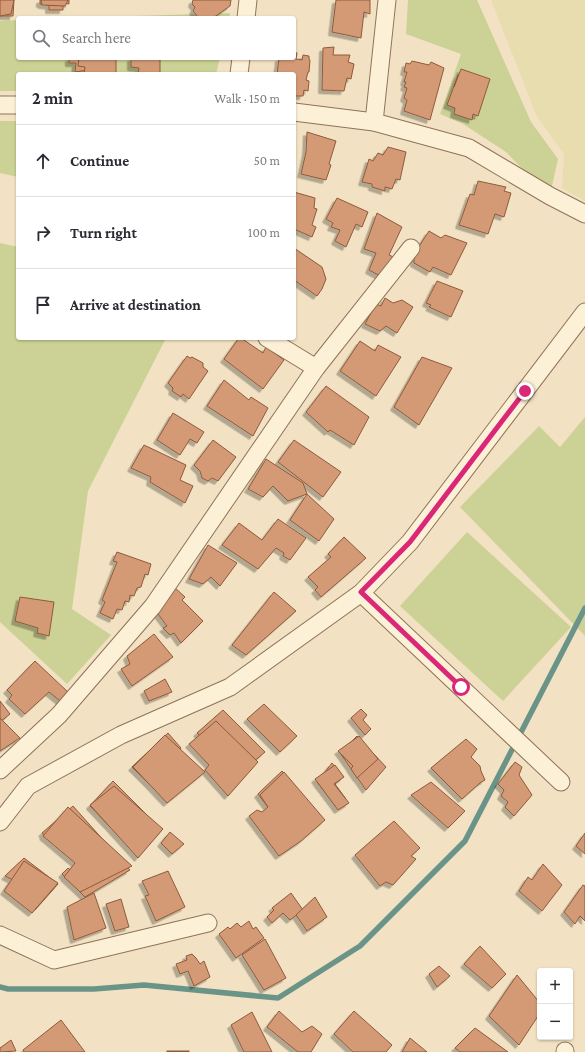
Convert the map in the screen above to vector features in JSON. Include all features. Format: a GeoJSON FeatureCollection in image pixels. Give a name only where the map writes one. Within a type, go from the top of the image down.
{"type":"FeatureCollection","features":[{"type":"Feature","properties":{"kind":"street"},"geometry":{"type":"LineString","coordinates":[[246,16],[248,0]]}},
{"type":"Feature","properties":{"kind":"street"},"geometry":{"type":"LineString","coordinates":[[374,122],[387,0]]}},
{"type":"Feature","properties":{"kind":"street"},"geometry":{"type":"LineString","coordinates":[[239,72],[241,60]]}},
{"type":"Feature","properties":{"kind":"street"},"geometry":{"type":"LineString","coordinates":[[0,105],[16,105]]}},
{"type":"Feature","properties":{"kind":"street"},"geometry":{"type":"LineString","coordinates":[[296,112],[374,122],[469,148],[550,196],[585,214]]}},
{"type":"Feature","properties":{"kind":"street"},"geometry":{"type":"LineString","coordinates":[[0,770],[60,716],[153,606],[316,368],[412,248]]}},
{"type":"Feature","properties":{"kind":"street"},"geometry":{"type":"LineString","coordinates":[[0,822],[28,786],[121,735],[230,687],[361,592],[410,542],[585,312]]}},
{"type":"Feature","properties":{"kind":"street"},"geometry":{"type":"LineString","coordinates":[[270,340],[316,368]]}},
{"type":"Feature","properties":{"kind":"street"},"geometry":{"type":"LineString","coordinates":[[361,592],[562,782]]}},
{"type":"Feature","properties":{"kind":"street"},"geometry":{"type":"LineString","coordinates":[[0,935],[54,960],[208,923]]}},
{"type":"Feature","properties":{"kind":"shaded area"},"geometry":{"type":"Polygon","coordinates":[[[491,0],[585,0],[585,201],[562,188],[564,154],[537,117],[491,0]]]}},
{"type":"Feature","properties":{"kind":"green space"},"geometry":{"type":"Polygon","coordinates":[[[408,0],[477,0],[531,122],[558,159],[551,190],[533,180],[506,152],[463,124],[440,114],[461,54],[406,34],[408,0]]]}},
{"type":"Feature","properties":{"kind":"green space"},"geometry":{"type":"Polygon","coordinates":[[[230,13],[229,16],[136,16],[230,13]]]}},
{"type":"Feature","properties":{"kind":"green space"},"geometry":{"type":"Polygon","coordinates":[[[16,20],[16,60],[220,60],[216,72],[16,72],[16,91],[0,91],[0,21],[16,20]]]}},
{"type":"Feature","properties":{"kind":"green space"},"geometry":{"type":"Polygon","coordinates":[[[0,121],[16,121],[16,177],[0,173],[0,121]]]}},
{"type":"Feature","properties":{"kind":"green space"},"geometry":{"type":"Polygon","coordinates":[[[0,243],[16,247],[16,340],[165,340],[88,491],[72,609],[111,635],[67,684],[0,622],[0,243]]]}},
{"type":"Feature","properties":{"kind":"green space"},"geometry":{"type":"Polygon","coordinates":[[[585,417],[585,636],[460,507],[539,426],[560,447],[585,417]]]}},
{"type":"Feature","properties":{"kind":"green space"},"geometry":{"type":"Polygon","coordinates":[[[467,532],[571,627],[503,701],[400,606],[467,532]]]}},
{"type":"Feature","properties":{"kind":"building"},"geometry":{"type":"Polygon","coordinates":[[[0,0],[14,0],[13,16],[0,16],[0,0]]]}},
{"type":"Feature","properties":{"kind":"building"},"geometry":{"type":"Polygon","coordinates":[[[0,0],[14,0],[11,14],[0,16],[0,0]]]}},
{"type":"Feature","properties":{"kind":"building"},"geometry":{"type":"Polygon","coordinates":[[[40,0],[69,0],[69,4],[63,3],[63,10],[49,10],[49,5],[40,4],[40,0]]]}},
{"type":"Feature","properties":{"kind":"building"},"geometry":{"type":"Polygon","coordinates":[[[41,0],[68,0],[65,6],[42,5],[41,0]]]}},
{"type":"Feature","properties":{"kind":"building"},"geometry":{"type":"Polygon","coordinates":[[[193,0],[231,0],[230,6],[216,16],[197,16],[193,11],[195,7],[192,4],[193,0]]]}},
{"type":"Feature","properties":{"kind":"building"},"geometry":{"type":"Polygon","coordinates":[[[336,0],[370,0],[370,14],[364,12],[361,38],[332,32],[336,0]]]}},
{"type":"Feature","properties":{"kind":"building"},"geometry":{"type":"Polygon","coordinates":[[[334,47],[333,55],[350,55],[348,62],[354,64],[351,79],[347,78],[344,91],[322,90],[323,48],[334,47]]]}},
{"type":"Feature","properties":{"kind":"building"},"geometry":{"type":"Polygon","coordinates":[[[303,55],[309,56],[309,72],[306,80],[309,81],[308,91],[304,90],[303,96],[296,96],[296,72],[277,72],[279,60],[302,60],[303,55]]]}},
{"type":"Feature","properties":{"kind":"building"},"geometry":{"type":"Polygon","coordinates":[[[69,60],[113,60],[112,72],[88,72],[88,70],[75,72],[76,63],[69,63],[69,60]]]}},
{"type":"Feature","properties":{"kind":"building"},"geometry":{"type":"Polygon","coordinates":[[[79,60],[116,60],[116,72],[84,72],[85,67],[78,66],[79,60]]]}},
{"type":"Feature","properties":{"kind":"building"},"geometry":{"type":"Polygon","coordinates":[[[131,60],[160,60],[160,72],[138,72],[139,68],[131,67],[131,60]]]}},
{"type":"Feature","properties":{"kind":"building"},"geometry":{"type":"Polygon","coordinates":[[[412,61],[429,65],[431,62],[444,68],[430,120],[404,111],[407,100],[404,98],[407,88],[404,87],[406,82],[404,82],[407,72],[404,72],[406,63],[410,64],[412,61]]]}},
{"type":"Feature","properties":{"kind":"building"},"geometry":{"type":"Polygon","coordinates":[[[461,69],[490,79],[478,116],[473,114],[472,120],[454,114],[455,108],[447,105],[461,69]]]}},
{"type":"Feature","properties":{"kind":"building"},"geometry":{"type":"Polygon","coordinates":[[[307,132],[336,141],[326,180],[301,174],[306,152],[307,132]]]}},
{"type":"Feature","properties":{"kind":"building"},"geometry":{"type":"Polygon","coordinates":[[[388,147],[406,152],[400,180],[396,179],[392,189],[385,187],[385,191],[372,187],[372,184],[362,182],[369,159],[373,161],[378,153],[383,155],[388,147]]]}},
{"type":"Feature","properties":{"kind":"building"},"geometry":{"type":"Polygon","coordinates":[[[478,181],[506,187],[504,191],[511,193],[504,217],[495,214],[488,234],[459,225],[470,194],[474,195],[478,181]]]}},
{"type":"Feature","properties":{"kind":"building"},"geometry":{"type":"Polygon","coordinates":[[[296,193],[315,198],[314,208],[317,209],[312,225],[316,227],[312,237],[296,230],[296,193]]]}},
{"type":"Feature","properties":{"kind":"building"},"geometry":{"type":"Polygon","coordinates":[[[337,198],[368,212],[362,227],[356,224],[346,247],[335,241],[340,230],[331,227],[333,223],[326,219],[337,198]]]}},
{"type":"Feature","properties":{"kind":"building"},"geometry":{"type":"Polygon","coordinates":[[[377,213],[402,227],[389,255],[398,259],[384,278],[369,270],[376,253],[364,249],[377,213]]]}},
{"type":"Feature","properties":{"kind":"building"},"geometry":{"type":"Polygon","coordinates":[[[429,231],[441,238],[445,235],[467,243],[451,275],[433,267],[430,272],[414,263],[414,254],[429,231]]]}},
{"type":"Feature","properties":{"kind":"building"},"geometry":{"type":"Polygon","coordinates":[[[296,249],[322,267],[326,279],[317,296],[296,281],[296,249]]]}},
{"type":"Feature","properties":{"kind":"building"},"geometry":{"type":"Polygon","coordinates":[[[437,281],[463,291],[451,317],[429,307],[431,305],[426,303],[437,281]]]}},
{"type":"Feature","properties":{"kind":"building"},"geometry":{"type":"Polygon","coordinates":[[[385,298],[393,303],[402,300],[413,307],[397,333],[386,326],[380,331],[365,324],[376,304],[381,306],[385,298]]]}},
{"type":"Feature","properties":{"kind":"building"},"geometry":{"type":"Polygon","coordinates":[[[238,340],[244,340],[263,353],[266,347],[284,360],[263,389],[224,359],[238,340]]]}},
{"type":"Feature","properties":{"kind":"building"},"geometry":{"type":"Polygon","coordinates":[[[360,341],[375,351],[378,345],[401,357],[376,396],[340,371],[360,341]]]}},
{"type":"Feature","properties":{"kind":"building"},"geometry":{"type":"Polygon","coordinates":[[[187,356],[203,363],[203,367],[208,371],[189,399],[183,394],[181,397],[172,391],[173,388],[168,383],[187,356]]]}},
{"type":"Feature","properties":{"kind":"building"},"geometry":{"type":"Polygon","coordinates":[[[422,357],[452,368],[419,425],[394,407],[422,357]]]}},
{"type":"Feature","properties":{"kind":"building"},"geometry":{"type":"Polygon","coordinates":[[[224,380],[249,400],[251,397],[268,408],[253,436],[207,406],[224,380]]]}},
{"type":"Feature","properties":{"kind":"building"},"geometry":{"type":"Polygon","coordinates":[[[326,386],[369,417],[354,445],[330,430],[328,432],[306,412],[326,386]]]}},
{"type":"Feature","properties":{"kind":"building"},"geometry":{"type":"Polygon","coordinates":[[[173,413],[204,432],[197,443],[190,439],[180,455],[157,440],[173,413]]]}},
{"type":"Feature","properties":{"kind":"building"},"geometry":{"type":"Polygon","coordinates":[[[213,440],[236,457],[218,481],[212,478],[208,481],[202,478],[200,471],[194,465],[213,440]]]}},
{"type":"Feature","properties":{"kind":"building"},"geometry":{"type":"Polygon","coordinates":[[[294,440],[341,472],[323,497],[278,462],[294,440]]]}},
{"type":"Feature","properties":{"kind":"building"},"geometry":{"type":"Polygon","coordinates":[[[144,445],[186,465],[180,480],[193,486],[185,503],[150,482],[151,477],[131,468],[144,445]]]}},
{"type":"Feature","properties":{"kind":"building"},"geometry":{"type":"Polygon","coordinates":[[[266,459],[303,483],[307,494],[288,501],[273,486],[263,497],[248,489],[266,459]]]}},
{"type":"Feature","properties":{"kind":"building"},"geometry":{"type":"Polygon","coordinates":[[[307,494],[334,519],[319,541],[290,520],[307,494]]]}},
{"type":"Feature","properties":{"kind":"building"},"geometry":{"type":"Polygon","coordinates":[[[278,519],[306,538],[290,560],[283,556],[284,553],[276,548],[258,569],[222,545],[239,523],[262,540],[278,519]]]}},
{"type":"Feature","properties":{"kind":"building"},"geometry":{"type":"Polygon","coordinates":[[[344,537],[366,558],[321,597],[315,590],[318,587],[308,577],[331,557],[328,554],[344,537]]]}},
{"type":"Feature","properties":{"kind":"building"},"geometry":{"type":"Polygon","coordinates":[[[208,545],[237,563],[220,586],[211,577],[203,584],[189,579],[208,545]]]}},
{"type":"Feature","properties":{"kind":"building"},"geometry":{"type":"Polygon","coordinates":[[[117,552],[151,564],[148,575],[145,574],[141,587],[137,588],[134,596],[130,595],[129,602],[125,601],[122,610],[117,609],[113,619],[100,613],[105,602],[102,600],[117,562],[113,561],[117,552]]]}},
{"type":"Feature","properties":{"kind":"building"},"geometry":{"type":"Polygon","coordinates":[[[174,587],[185,597],[182,600],[203,621],[181,643],[174,633],[170,635],[163,628],[167,626],[155,610],[174,587]]]}},
{"type":"Feature","properties":{"kind":"building"},"geometry":{"type":"Polygon","coordinates":[[[274,592],[296,611],[246,655],[232,645],[274,592]]]}},
{"type":"Feature","properties":{"kind":"building"},"geometry":{"type":"Polygon","coordinates":[[[20,597],[54,602],[49,636],[37,633],[38,628],[15,621],[20,597]]]}},
{"type":"Feature","properties":{"kind":"building"},"geometry":{"type":"Polygon","coordinates":[[[154,634],[173,657],[132,686],[121,669],[130,664],[127,656],[154,634]]]}},
{"type":"Feature","properties":{"kind":"building"},"geometry":{"type":"Polygon","coordinates":[[[35,661],[69,693],[60,701],[49,692],[25,714],[9,699],[12,695],[7,690],[35,661]]]}},
{"type":"Feature","properties":{"kind":"building"},"geometry":{"type":"Polygon","coordinates":[[[165,679],[172,692],[149,701],[144,691],[165,679]]]}},
{"type":"Feature","properties":{"kind":"building"},"geometry":{"type":"Polygon","coordinates":[[[0,701],[10,714],[0,722],[0,701]]]}},
{"type":"Feature","properties":{"kind":"building"},"geometry":{"type":"Polygon","coordinates":[[[264,704],[297,736],[280,752],[247,719],[264,704]]]}},
{"type":"Feature","properties":{"kind":"building"},"geometry":{"type":"Polygon","coordinates":[[[361,709],[367,715],[363,720],[371,729],[365,735],[351,718],[361,709]]]}},
{"type":"Feature","properties":{"kind":"building"},"geometry":{"type":"Polygon","coordinates":[[[223,710],[265,752],[232,780],[214,763],[220,754],[197,733],[223,710]]]}},
{"type":"Feature","properties":{"kind":"building"},"geometry":{"type":"Polygon","coordinates":[[[0,718],[20,738],[0,751],[0,718]]]}},
{"type":"Feature","properties":{"kind":"building"},"geometry":{"type":"Polygon","coordinates":[[[216,721],[258,762],[228,796],[205,770],[209,765],[189,744],[216,721]]]}},
{"type":"Feature","properties":{"kind":"building"},"geometry":{"type":"Polygon","coordinates":[[[168,733],[181,748],[167,766],[185,781],[165,800],[132,767],[168,733]]]}},
{"type":"Feature","properties":{"kind":"building"},"geometry":{"type":"Polygon","coordinates":[[[165,735],[205,772],[167,803],[133,767],[165,735]]]}},
{"type":"Feature","properties":{"kind":"building"},"geometry":{"type":"Polygon","coordinates":[[[357,736],[386,767],[366,790],[340,753],[357,736]]]}},
{"type":"Feature","properties":{"kind":"building"},"geometry":{"type":"Polygon","coordinates":[[[359,736],[378,759],[357,778],[351,769],[353,766],[338,751],[359,736]]]}},
{"type":"Feature","properties":{"kind":"building"},"geometry":{"type":"Polygon","coordinates":[[[466,739],[477,749],[471,757],[480,766],[485,780],[462,799],[431,768],[466,739]]]}},
{"type":"Feature","properties":{"kind":"building"},"geometry":{"type":"Polygon","coordinates":[[[515,762],[522,767],[519,775],[532,795],[514,816],[505,807],[508,802],[501,796],[504,790],[498,784],[515,762]]]}},
{"type":"Feature","properties":{"kind":"building"},"geometry":{"type":"Polygon","coordinates":[[[332,763],[343,777],[335,784],[346,799],[337,808],[317,782],[332,763]]]}},
{"type":"Feature","properties":{"kind":"building"},"geometry":{"type":"Polygon","coordinates":[[[335,765],[344,777],[334,784],[349,803],[338,810],[315,779],[335,765]]]}},
{"type":"Feature","properties":{"kind":"building"},"geometry":{"type":"Polygon","coordinates":[[[282,771],[316,815],[286,843],[274,832],[279,822],[258,794],[282,771]]]}},
{"type":"Feature","properties":{"kind":"building"},"geometry":{"type":"Polygon","coordinates":[[[284,772],[325,820],[301,841],[279,856],[249,816],[257,810],[262,812],[268,807],[260,795],[284,772]]]}},
{"type":"Feature","properties":{"kind":"building"},"geometry":{"type":"Polygon","coordinates":[[[113,781],[162,830],[135,853],[90,806],[113,781]]]}},
{"type":"Feature","properties":{"kind":"building"},"geometry":{"type":"Polygon","coordinates":[[[431,782],[465,811],[448,828],[411,795],[431,782]]]}},
{"type":"Feature","properties":{"kind":"building"},"geometry":{"type":"Polygon","coordinates":[[[114,786],[163,829],[138,858],[90,805],[114,786]]]}},
{"type":"Feature","properties":{"kind":"building"},"geometry":{"type":"Polygon","coordinates":[[[73,806],[130,870],[85,897],[62,874],[68,868],[78,879],[90,875],[94,868],[57,832],[49,838],[42,833],[73,806]]]}},
{"type":"Feature","properties":{"kind":"building"},"geometry":{"type":"Polygon","coordinates":[[[68,807],[132,866],[80,892],[64,877],[75,863],[43,836],[68,807]]]}},
{"type":"Feature","properties":{"kind":"building"},"geometry":{"type":"Polygon","coordinates":[[[394,821],[420,848],[411,856],[416,859],[393,885],[386,882],[380,886],[355,855],[394,821]]]}},
{"type":"Feature","properties":{"kind":"building"},"geometry":{"type":"Polygon","coordinates":[[[170,832],[184,844],[172,854],[161,843],[170,832]]]}},
{"type":"Feature","properties":{"kind":"building"},"geometry":{"type":"Polygon","coordinates":[[[585,833],[585,854],[576,846],[585,833]]]}},
{"type":"Feature","properties":{"kind":"building"},"geometry":{"type":"Polygon","coordinates":[[[24,858],[58,884],[35,910],[25,903],[27,897],[17,887],[17,882],[5,876],[24,858]]]}},
{"type":"Feature","properties":{"kind":"building"},"geometry":{"type":"Polygon","coordinates":[[[24,861],[58,883],[32,913],[4,891],[24,861]]]}},
{"type":"Feature","properties":{"kind":"building"},"geometry":{"type":"Polygon","coordinates":[[[543,864],[562,885],[542,911],[519,891],[528,877],[532,880],[543,864]]]}},
{"type":"Feature","properties":{"kind":"building"},"geometry":{"type":"Polygon","coordinates":[[[168,871],[185,907],[156,921],[145,896],[149,895],[142,881],[168,871]]]}},
{"type":"Feature","properties":{"kind":"building"},"geometry":{"type":"Polygon","coordinates":[[[583,885],[585,886],[585,921],[580,916],[575,924],[564,912],[583,885]]]}},
{"type":"Feature","properties":{"kind":"building"},"geometry":{"type":"Polygon","coordinates":[[[94,893],[106,928],[74,940],[67,907],[94,893]]]}},
{"type":"Feature","properties":{"kind":"building"},"geometry":{"type":"Polygon","coordinates":[[[291,893],[303,910],[290,920],[283,913],[272,923],[267,917],[274,910],[272,908],[291,893]]]}},
{"type":"Feature","properties":{"kind":"building"},"geometry":{"type":"Polygon","coordinates":[[[315,897],[327,917],[307,931],[296,915],[315,897]]]}},
{"type":"Feature","properties":{"kind":"building"},"geometry":{"type":"Polygon","coordinates":[[[121,899],[129,927],[115,931],[106,904],[121,899]]]}},
{"type":"Feature","properties":{"kind":"building"},"geometry":{"type":"Polygon","coordinates":[[[249,921],[253,929],[256,927],[264,938],[236,958],[219,934],[228,927],[230,929],[237,923],[241,927],[249,921]]]}},
{"type":"Feature","properties":{"kind":"building"},"geometry":{"type":"Polygon","coordinates":[[[265,939],[286,978],[264,990],[242,955],[265,939]]]}},
{"type":"Feature","properties":{"kind":"building"},"geometry":{"type":"Polygon","coordinates":[[[480,946],[506,974],[492,988],[464,964],[480,946]]]}},
{"type":"Feature","properties":{"kind":"building"},"geometry":{"type":"Polygon","coordinates":[[[192,954],[200,964],[204,961],[210,977],[194,986],[188,971],[180,974],[176,964],[187,960],[186,956],[192,954]]]}},
{"type":"Feature","properties":{"kind":"building"},"geometry":{"type":"Polygon","coordinates":[[[439,966],[450,976],[437,987],[429,974],[439,966]]]}},
{"type":"Feature","properties":{"kind":"building"},"geometry":{"type":"Polygon","coordinates":[[[517,975],[537,999],[537,1018],[519,1045],[489,1016],[517,975]]]}},
{"type":"Feature","properties":{"kind":"building"},"geometry":{"type":"Polygon","coordinates":[[[279,1011],[302,1032],[312,1026],[322,1034],[311,1052],[298,1052],[267,1027],[279,1011]]]}},
{"type":"Feature","properties":{"kind":"building"},"geometry":{"type":"Polygon","coordinates":[[[354,1011],[392,1045],[386,1052],[353,1052],[334,1034],[354,1011]]]}},
{"type":"Feature","properties":{"kind":"building"},"geometry":{"type":"Polygon","coordinates":[[[252,1012],[272,1052],[244,1052],[231,1025],[252,1012]]]}},
{"type":"Feature","properties":{"kind":"building"},"geometry":{"type":"Polygon","coordinates":[[[61,1020],[85,1052],[24,1052],[23,1050],[61,1020]]]}},
{"type":"Feature","properties":{"kind":"building"},"geometry":{"type":"Polygon","coordinates":[[[475,1028],[508,1052],[460,1052],[455,1048],[475,1028]]]}},
{"type":"Feature","properties":{"kind":"building"},"geometry":{"type":"Polygon","coordinates":[[[410,1038],[427,1052],[402,1052],[410,1038]]]}},
{"type":"Feature","properties":{"kind":"building"},"geometry":{"type":"Polygon","coordinates":[[[11,1040],[16,1051],[0,1052],[0,1048],[11,1040]]]}},
{"type":"Feature","properties":{"kind":"building"},"geometry":{"type":"Polygon","coordinates":[[[189,1051],[189,1052],[167,1052],[189,1051]]]}},
{"type":"Feature","properties":{"kind":"waterway"},"geometry":{"type":"LineString","coordinates":[[0,987],[8,989],[94,989],[144,985],[278,998],[360,946],[465,841],[585,608]]}},
{"type":"Feature","properties":{"kind":"route"},"geometry":{"type":"LineString","coordinates":[[461,687],[361,592],[410,542],[525,391]]}}]}
